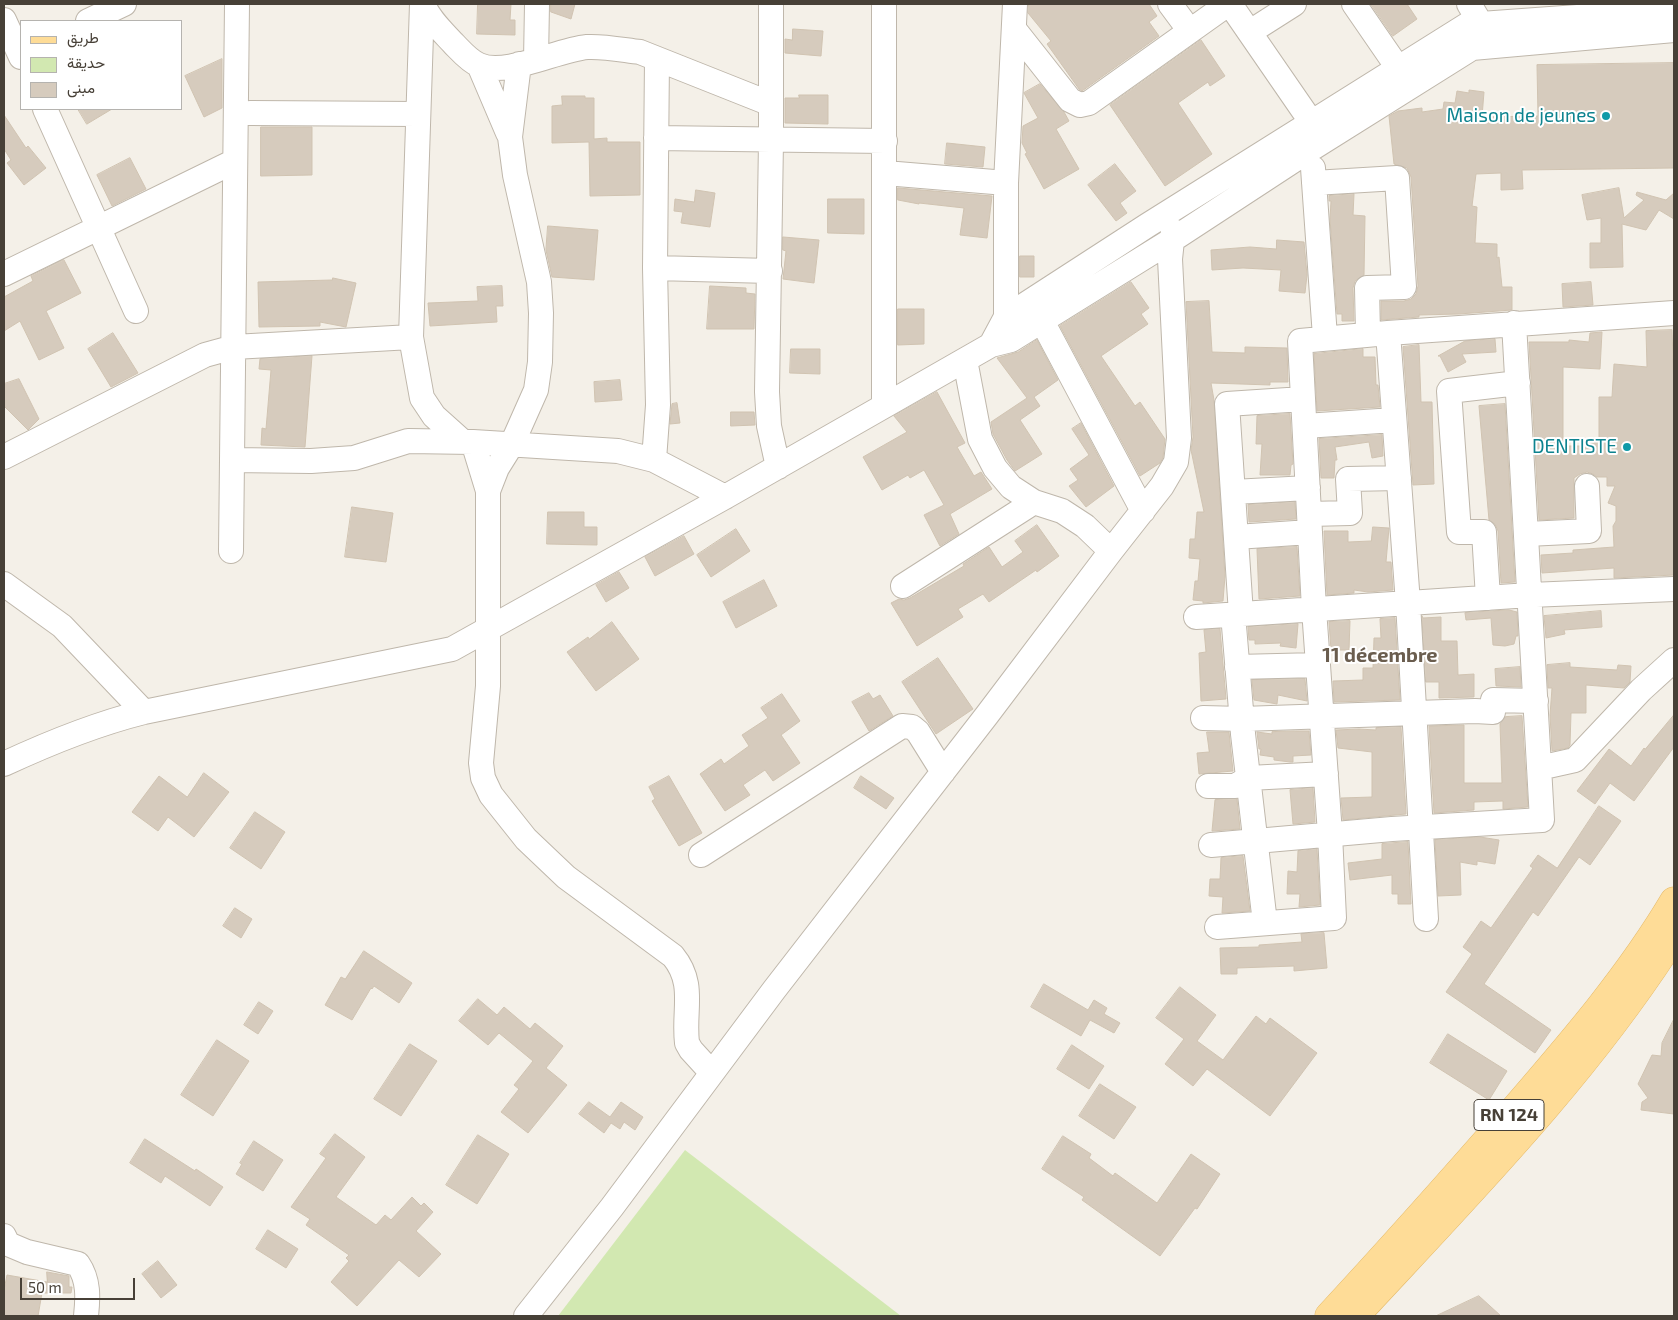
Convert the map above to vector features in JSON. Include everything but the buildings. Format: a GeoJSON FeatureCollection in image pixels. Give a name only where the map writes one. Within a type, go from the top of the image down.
{"type":"FeatureCollection","features":[{"type":"Feature","properties":{"kind":"main road","name":"RN 124"},"geometry":{"type":"LineString","coordinates":[[1590,1038],[1596,1015],[1660,925],[1674,901]]}},
{"type":"Feature","properties":{"kind":"main road","name":"RN 124"},"geometry":{"type":"LineString","coordinates":[[1355,1316],[1460,1187],[1590,1038],[1650,973],[1674,936]]}},
{"type":"Feature","properties":{"kind":"main road","name":"RN 124"},"geometry":{"type":"LineString","coordinates":[[1329,1316],[1415,1223],[1460,1187]]}},
{"type":"Feature","properties":{"kind":"street"},"geometry":{"type":"LineString","coordinates":[[90,20],[124,4]]}},
{"type":"Feature","properties":{"kind":"street"},"geometry":{"type":"LineString","coordinates":[[230,551],[237,4]]}},
{"type":"Feature","properties":{"kind":"street"},"geometry":{"type":"LineString","coordinates":[[422,4],[437,26],[463,53],[479,66],[510,137],[517,184],[539,282],[541,313],[540,362],[536,390],[512,444],[497,468],[488,491],[488,686],[482,763],[483,778],[491,795],[526,839],[566,877],[673,956],[682,967],[687,982],[687,1043],[712,1073]]}},
{"type":"Feature","properties":{"kind":"street"},"geometry":{"type":"LineString","coordinates":[[422,4],[411,337],[422,398],[434,416],[468,442],[488,491]]}},
{"type":"Feature","properties":{"kind":"street"},"geometry":{"type":"LineString","coordinates":[[510,137],[528,62],[537,4]]}},
{"type":"Feature","properties":{"kind":"street"},"geometry":{"type":"LineString","coordinates":[[771,4],[770,271],[767,392],[769,426],[778,467]]}},
{"type":"Feature","properties":{"kind":"street"},"geometry":{"type":"LineString","coordinates":[[884,4],[884,406]]}},
{"type":"Feature","properties":{"kind":"street"},"geometry":{"type":"LineString","coordinates":[[1001,343],[1006,317],[1006,183],[1015,4]]}},
{"type":"Feature","properties":{"kind":"street"},"geometry":{"type":"LineString","coordinates":[[1170,4],[1190,31]]}},
{"type":"Feature","properties":{"kind":"street"},"geometry":{"type":"LineString","coordinates":[[1014,29],[1070,100],[1080,105],[1089,103],[1229,4],[1312,123]]}},
{"type":"Feature","properties":{"kind":"street"},"geometry":{"type":"LineString","coordinates":[[1250,32],[1294,4]]}},
{"type":"Feature","properties":{"kind":"street"},"geometry":{"type":"LineString","coordinates":[[1354,4],[1398,68]]}},
{"type":"Feature","properties":{"kind":"street"},"geometry":{"type":"LineString","coordinates":[[1469,4],[1481,24]]}},
{"type":"Feature","properties":{"kind":"street"},"geometry":{"type":"LineString","coordinates":[[4,764],[114,719],[452,649],[725,497],[965,360],[1042,321],[1312,123],[1467,25],[1582,10],[1674,10]]}},
{"type":"Feature","properties":{"kind":"street"},"geometry":{"type":"LineString","coordinates":[[4,20],[17,57]]}},
{"type":"Feature","properties":{"kind":"street"},"geometry":{"type":"LineString","coordinates":[[1006,317],[1312,149],[1472,48],[1674,30]]}},
{"type":"Feature","properties":{"kind":"street"},"geometry":{"type":"LineString","coordinates":[[479,66],[507,68],[588,47],[640,52],[771,104]]}},
{"type":"Feature","properties":{"kind":"street"},"geometry":{"type":"LineString","coordinates":[[654,460],[658,405],[655,268],[657,59]]}},
{"type":"Feature","properties":{"kind":"street"},"geometry":{"type":"LineString","coordinates":[[45,110],[136,311]]}},
{"type":"Feature","properties":{"kind":"street"},"geometry":{"type":"LineString","coordinates":[[250,113],[418,114]]}},
{"type":"Feature","properties":{"kind":"street"},"geometry":{"type":"LineString","coordinates":[[656,138],[885,141]]}},
{"type":"Feature","properties":{"kind":"street"},"geometry":{"type":"LineString","coordinates":[[1312,149],[1325,337]]}},
{"type":"Feature","properties":{"kind":"street"},"geometry":{"type":"LineString","coordinates":[[4,274],[235,162]]}},
{"type":"Feature","properties":{"kind":"street"},"geometry":{"type":"LineString","coordinates":[[885,173],[1006,183]]}},
{"type":"Feature","properties":{"kind":"street"},"geometry":{"type":"LineString","coordinates":[[1314,183],[1398,178],[1404,287],[1367,288],[1378,333],[1394,420],[1408,603],[1426,920]]}},
{"type":"Feature","properties":{"kind":"street"},"geometry":{"type":"LineString","coordinates":[[526,1316],[612,1207],[774,990],[1162,486],[1176,462],[1179,438],[1170,259],[1172,227]]}},
{"type":"Feature","properties":{"kind":"street"},"geometry":{"type":"LineString","coordinates":[[655,268],[770,271]]}},
{"type":"Feature","properties":{"kind":"street"},"geometry":{"type":"LineString","coordinates":[[1217,927],[1334,918],[1314,609],[1300,341],[1378,333],[1674,313]]}},
{"type":"Feature","properties":{"kind":"street"},"geometry":{"type":"LineString","coordinates":[[1042,321],[1143,511]]}},
{"type":"Feature","properties":{"kind":"street"},"geometry":{"type":"LineString","coordinates":[[1211,846],[1330,834],[1542,820],[1514,323]]}},
{"type":"Feature","properties":{"kind":"street"},"geometry":{"type":"LineString","coordinates":[[4,456],[205,355],[234,347],[411,337]]}},
{"type":"Feature","properties":{"kind":"street"},"geometry":{"type":"LineString","coordinates":[[965,360],[980,439],[995,468],[1011,487],[1034,502],[1062,511],[1085,526],[1111,551]]}},
{"type":"Feature","properties":{"kind":"street"},"geometry":{"type":"LineString","coordinates":[[1488,598],[1484,532],[1459,532],[1449,391],[1518,383]]}},
{"type":"Feature","properties":{"kind":"street"},"geometry":{"type":"LineString","coordinates":[[1265,923],[1237,667],[1236,537],[1227,404],[1303,398]]}},
{"type":"Feature","properties":{"kind":"street"},"geometry":{"type":"LineString","coordinates":[[1305,426],[1394,420]]}},
{"type":"Feature","properties":{"kind":"street"},"geometry":{"type":"LineString","coordinates":[[232,460],[311,461],[354,458],[408,442],[468,442],[618,450],[654,460],[725,497]]}},
{"type":"Feature","properties":{"kind":"street"},"geometry":{"type":"LineString","coordinates":[[1236,537],[1310,523],[1350,513],[1348,479],[1399,478]]}},
{"type":"Feature","properties":{"kind":"street"},"geometry":{"type":"LineString","coordinates":[[1527,534],[1589,531],[1587,486]]}},
{"type":"Feature","properties":{"kind":"street"},"geometry":{"type":"LineString","coordinates":[[1233,492],[1308,488]]}},
{"type":"Feature","properties":{"kind":"street"},"geometry":{"type":"LineString","coordinates":[[903,586],[1034,502]]}},
{"type":"Feature","properties":{"kind":"street"},"geometry":{"type":"LineString","coordinates":[[4,584],[62,626],[144,712]]}},
{"type":"Feature","properties":{"kind":"street"},"geometry":{"type":"LineString","coordinates":[[1196,617],[1530,595],[1674,589]]}},
{"type":"Feature","properties":{"kind":"street"},"geometry":{"type":"LineString","coordinates":[[1539,768],[1575,760],[1641,690],[1674,660]]}},
{"type":"Feature","properties":{"kind":"street"},"geometry":{"type":"LineString","coordinates":[[1237,667],[1318,665]]}},
{"type":"Feature","properties":{"kind":"street"},"geometry":{"type":"LineString","coordinates":[[1203,718],[1242,719],[1493,712],[1493,700],[1536,701]]}},
{"type":"Feature","properties":{"kind":"street"},"geometry":{"type":"LineString","coordinates":[[701,855],[902,726],[912,727],[918,732],[943,772]]}},
{"type":"Feature","properties":{"kind":"street"},"geometry":{"type":"LineString","coordinates":[[1208,786],[1235,786],[1249,778],[1326,774]]}},
{"type":"Feature","properties":{"kind":"street"},"geometry":{"type":"LineString","coordinates":[[5,1244],[27,1252],[78,1264],[83,1271],[88,1293],[86,1316]]}},
{"type":"Feature","properties":{"kind":"green space"},"geometry":{"type":"Polygon","coordinates":[[[685,1150],[901,1316],[558,1316],[685,1150]]]}},
{"type":"Feature","properties":{"kind":"place","name":"Maison de jeunes"},"geometry":{"type":"Point","coordinates":[1606,116]}},
{"type":"Feature","properties":{"kind":"place","name":"DENTISTE"},"geometry":{"type":"Point","coordinates":[1627,447]}},
{"type":"Feature","properties":{"kind":"district","name":"11 décembre"},"geometry":{"type":"Point","coordinates":[1380,655]}}]}
